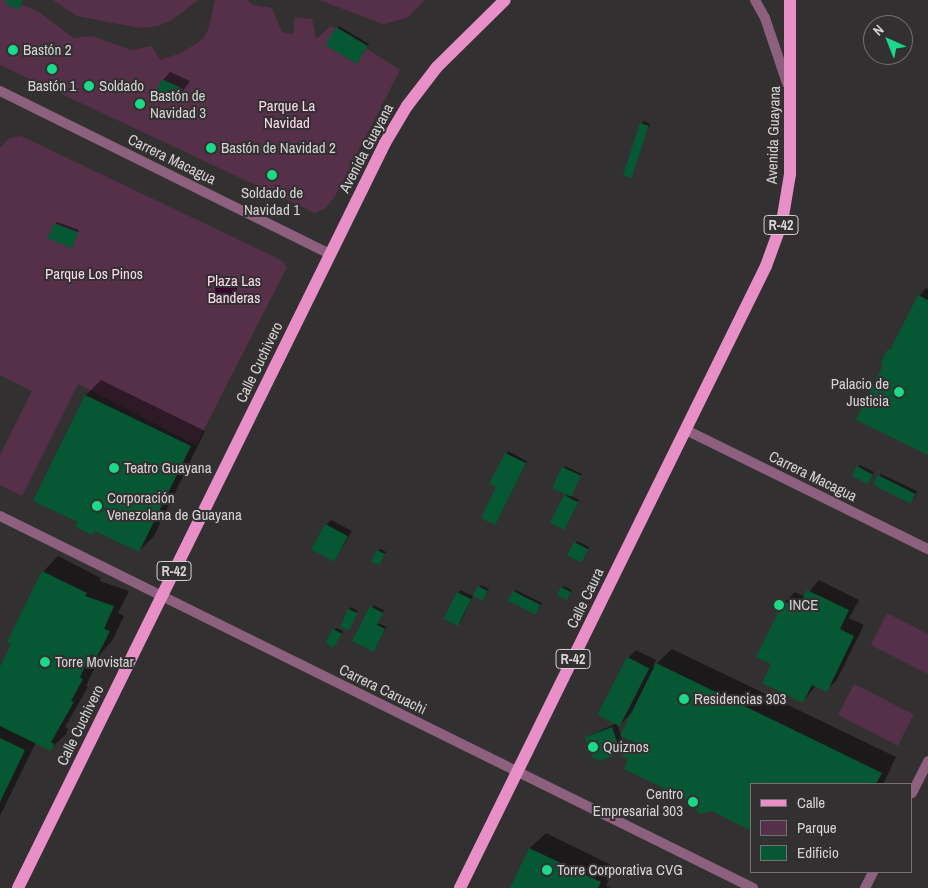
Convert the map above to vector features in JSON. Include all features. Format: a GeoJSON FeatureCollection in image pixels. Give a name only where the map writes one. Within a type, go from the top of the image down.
{"type":"FeatureCollection","features":[{"type":"Feature","properties":{"kind":"main road","name":"Avenida Guayana"},"geometry":{"type":"LineString","coordinates":[[330,254],[385,143],[407,106],[466,35],[505,0]]}},
{"type":"Feature","properties":{"kind":"main road","name":"Avenida Guayana"},"geometry":{"type":"LineString","coordinates":[[686,430],[754,293],[782,222],[790,174],[790,0]]}},
{"type":"Feature","properties":{"kind":"main road","name":"Calle Cuchivero"},"geometry":{"type":"LineString","coordinates":[[18,888],[330,254]]}},
{"type":"Feature","properties":{"kind":"main road","name":"Calle Caura"},"geometry":{"type":"LineString","coordinates":[[460,888],[686,430]]}},
{"type":"Feature","properties":{"kind":"street"},"geometry":{"type":"LineString","coordinates":[[755,0],[783,68],[791,101]]}},
{"type":"Feature","properties":{"kind":"street","name":"Carrera Macagua"},"geometry":{"type":"LineString","coordinates":[[1,95],[330,254]]}},
{"type":"Feature","properties":{"kind":"street","name":"Carrera Macagua"},"geometry":{"type":"LineString","coordinates":[[686,430],[928,549]]}},
{"type":"Feature","properties":{"kind":"street","name":"Carrera Caruachi"},"geometry":{"type":"LineString","coordinates":[[0,516],[753,888]]}},
{"type":"Feature","properties":{"kind":"street"},"geometry":{"type":"LineString","coordinates":[[913,791],[928,760]]}},
{"type":"Feature","properties":{"kind":"street"},"geometry":{"type":"LineString","coordinates":[[865,888],[872,873]]}},
{"type":"Feature","properties":{"kind":"green space","name":"Parque La Navidad"},"geometry":{"type":"Polygon","coordinates":[[[0,0],[11,0],[39,12],[73,38],[92,36],[131,50],[152,46],[160,60],[181,53],[202,40],[208,30],[215,0],[247,0],[253,5],[272,8],[282,32],[293,34],[295,17],[312,19],[316,39],[331,26],[400,70],[335,196],[326,208],[315,213],[0,65],[0,0]]]}},
{"type":"Feature","properties":{"kind":"green space"},"geometry":{"type":"Polygon","coordinates":[[[53,0],[198,0],[172,20],[158,26],[139,28],[77,16],[53,0]]]}},
{"type":"Feature","properties":{"kind":"green space"},"geometry":{"type":"Polygon","coordinates":[[[319,0],[425,0],[407,18],[383,24],[319,0]]]}},
{"type":"Feature","properties":{"kind":"green space","name":"Parque Los Pinos"},"geometry":{"type":"Polygon","coordinates":[[[21,136],[281,260],[287,267],[196,445],[78,384],[22,496],[0,485],[0,455],[32,391],[0,375],[0,148],[9,138],[21,136]]]}},
{"type":"Feature","properties":{"kind":"green space"},"geometry":{"type":"Polygon","coordinates":[[[887,613],[928,634],[928,674],[871,645],[887,613]]]}},
{"type":"Feature","properties":{"kind":"green space"},"geometry":{"type":"Polygon","coordinates":[[[854,684],[914,714],[898,746],[838,715],[854,684]]]}},
{"type":"Feature","properties":{"kind":"shaded area"},"geometry":{"type":"Polygon","coordinates":[[[226,279],[234,282],[237,290],[234,298],[226,301],[218,298],[215,290],[218,282],[226,279]]]}},
{"type":"Feature","properties":{"kind":"building"},"geometry":{"type":"Polygon","coordinates":[[[6,0],[23,0],[18,10],[5,3],[6,0]]]}},
{"type":"Feature","properties":{"kind":"building"},"geometry":{"type":"Polygon","coordinates":[[[336,27],[368,46],[357,64],[325,45],[336,27]]]}},
{"type":"Feature","properties":{"kind":"building"},"geometry":{"type":"Polygon","coordinates":[[[162,79],[183,89],[177,102],[156,93],[162,79]]]}},
{"type":"Feature","properties":{"kind":"building"},"geometry":{"type":"Polygon","coordinates":[[[640,123],[649,126],[632,178],[623,175],[640,123]]]}},
{"type":"Feature","properties":{"kind":"building"},"geometry":{"type":"Polygon","coordinates":[[[54,223],[78,232],[72,248],[48,239],[54,223]]]}},
{"type":"Feature","properties":{"kind":"building","name":"Palacio de Justicia"},"geometry":{"type":"Polygon","coordinates":[[[918,295],[928,300],[928,455],[856,420],[883,365],[880,364],[888,349],[890,350],[918,295]]]}},
{"type":"Feature","properties":{"kind":"building"},"geometry":{"type":"Polygon","coordinates":[[[85,395],[191,446],[139,552],[95,531],[92,535],[75,527],[78,522],[33,501],[85,395]]]}},
{"type":"Feature","properties":{"kind":"building"},"geometry":{"type":"Polygon","coordinates":[[[505,453],[526,463],[495,525],[481,518],[496,487],[489,484],[505,453]]]}},
{"type":"Feature","properties":{"kind":"building"},"geometry":{"type":"Polygon","coordinates":[[[857,466],[873,475],[867,484],[852,476],[857,466]]]}},
{"type":"Feature","properties":{"kind":"building"},"geometry":{"type":"Polygon","coordinates":[[[562,467],[581,476],[571,497],[552,488],[562,467]]]}},
{"type":"Feature","properties":{"kind":"building"},"geometry":{"type":"Polygon","coordinates":[[[878,475],[915,494],[910,504],[873,485],[878,475]]]}},
{"type":"Feature","properties":{"kind":"building"},"geometry":{"type":"Polygon","coordinates":[[[564,495],[578,502],[564,530],[550,523],[564,495]]]}},
{"type":"Feature","properties":{"kind":"building"},"geometry":{"type":"Polygon","coordinates":[[[325,524],[348,536],[334,562],[311,550],[325,524]]]}},
{"type":"Feature","properties":{"kind":"building"},"geometry":{"type":"Polygon","coordinates":[[[574,542],[588,549],[581,563],[567,555],[574,542]]]}},
{"type":"Feature","properties":{"kind":"building"},"geometry":{"type":"Polygon","coordinates":[[[377,550],[385,554],[379,566],[371,562],[377,550]]]}},
{"type":"Feature","properties":{"kind":"building","name":"Torre Movistar"},"geometry":{"type":"Polygon","coordinates":[[[42,571],[87,593],[85,596],[114,606],[104,629],[110,631],[97,657],[91,654],[80,677],[83,679],[71,701],[74,702],[51,742],[54,744],[51,751],[0,726],[0,667],[11,643],[7,642],[42,571]]]}},
{"type":"Feature","properties":{"kind":"building"},"geometry":{"type":"Polygon","coordinates":[[[478,586],[488,591],[483,601],[473,596],[478,586]]]}},
{"type":"Feature","properties":{"kind":"building"},"geometry":{"type":"Polygon","coordinates":[[[561,587],[571,592],[567,600],[557,595],[561,587]]]}},
{"type":"Feature","properties":{"kind":"building"},"geometry":{"type":"Polygon","coordinates":[[[807,590],[849,610],[840,629],[854,636],[827,692],[812,685],[803,703],[762,683],[771,664],[756,657],[784,601],[798,608],[807,590]]]}},
{"type":"Feature","properties":{"kind":"building"},"geometry":{"type":"Polygon","coordinates":[[[513,591],[541,605],[536,615],[508,601],[513,591]]]}},
{"type":"Feature","properties":{"kind":"building"},"geometry":{"type":"Polygon","coordinates":[[[457,592],[471,599],[458,626],[443,619],[457,592]]]}},
{"type":"Feature","properties":{"kind":"building"},"geometry":{"type":"Polygon","coordinates":[[[370,606],[383,613],[377,625],[385,629],[374,652],[352,641],[370,606]]]}},
{"type":"Feature","properties":{"kind":"building"},"geometry":{"type":"Polygon","coordinates":[[[348,609],[357,613],[349,630],[340,626],[348,609]]]}},
{"type":"Feature","properties":{"kind":"building"},"geometry":{"type":"Polygon","coordinates":[[[333,629],[342,634],[334,648],[325,643],[333,629]]]}},
{"type":"Feature","properties":{"kind":"building"},"geometry":{"type":"Polygon","coordinates":[[[627,657],[649,668],[620,726],[597,715],[627,657]]]}},
{"type":"Feature","properties":{"kind":"building","name":"Residencias 303"},"geometry":{"type":"Polygon","coordinates":[[[656,663],[882,773],[877,783],[750,783],[750,830],[712,811],[699,814],[692,802],[624,769],[628,759],[622,756],[628,743],[635,746],[636,743],[620,736],[656,663]]]}},
{"type":"Feature","properties":{"kind":"building"},"geometry":{"type":"Polygon","coordinates":[[[612,727],[621,753],[600,761],[592,757],[585,737],[612,727]]]}},
{"type":"Feature","properties":{"kind":"building"},"geometry":{"type":"Polygon","coordinates":[[[0,738],[25,750],[0,802],[0,738]]]}},
{"type":"Feature","properties":{"kind":"building","name":"Torre Corporativa CVG"},"geometry":{"type":"Polygon","coordinates":[[[529,848],[601,882],[598,888],[510,888],[529,848]]]}},
{"type":"Feature","properties":{"kind":"place","name":"Bastón 2"},"geometry":{"type":"Point","coordinates":[13,50]}},
{"type":"Feature","properties":{"kind":"place","name":"Bastón 1"},"geometry":{"type":"Point","coordinates":[52,69]}},
{"type":"Feature","properties":{"kind":"place","name":"Soldado"},"geometry":{"type":"Point","coordinates":[89,86]}},
{"type":"Feature","properties":{"kind":"place","name":"Bastón de Navidad 3"},"geometry":{"type":"Point","coordinates":[140,104]}},
{"type":"Feature","properties":{"kind":"place","name":"Bastón de Navidad 2"},"geometry":{"type":"Point","coordinates":[211,148]}},
{"type":"Feature","properties":{"kind":"place","name":"Soldado de Navidad 1"},"geometry":{"type":"Point","coordinates":[272,175]}},
{"type":"Feature","properties":{"kind":"place","name":"Palacio de Justicia"},"geometry":{"type":"Point","coordinates":[899,392]}},
{"type":"Feature","properties":{"kind":"place","name":"Teatro Guayana"},"geometry":{"type":"Point","coordinates":[114,468]}},
{"type":"Feature","properties":{"kind":"place","name":"Corporación Venezolana de Guayana"},"geometry":{"type":"Point","coordinates":[97,506]}},
{"type":"Feature","properties":{"kind":"place","name":"INCE"},"geometry":{"type":"Point","coordinates":[779,605]}},
{"type":"Feature","properties":{"kind":"place","name":"Torre Movistar"},"geometry":{"type":"Point","coordinates":[45,662]}},
{"type":"Feature","properties":{"kind":"place","name":"Residencias 303"},"geometry":{"type":"Point","coordinates":[684,699]}},
{"type":"Feature","properties":{"kind":"place","name":"Quiznos"},"geometry":{"type":"Point","coordinates":[593,747]}},
{"type":"Feature","properties":{"kind":"place","name":"Centro Empresarial 303"},"geometry":{"type":"Point","coordinates":[693,802]}},
{"type":"Feature","properties":{"kind":"place","name":"Torre Corporativa CVG"},"geometry":{"type":"Point","coordinates":[547,870]}},
{"type":"Feature","properties":{"kind":"park label","name":"Plaza Las Banderas"},"geometry":{"type":"Point","coordinates":[234,288]}}]}
